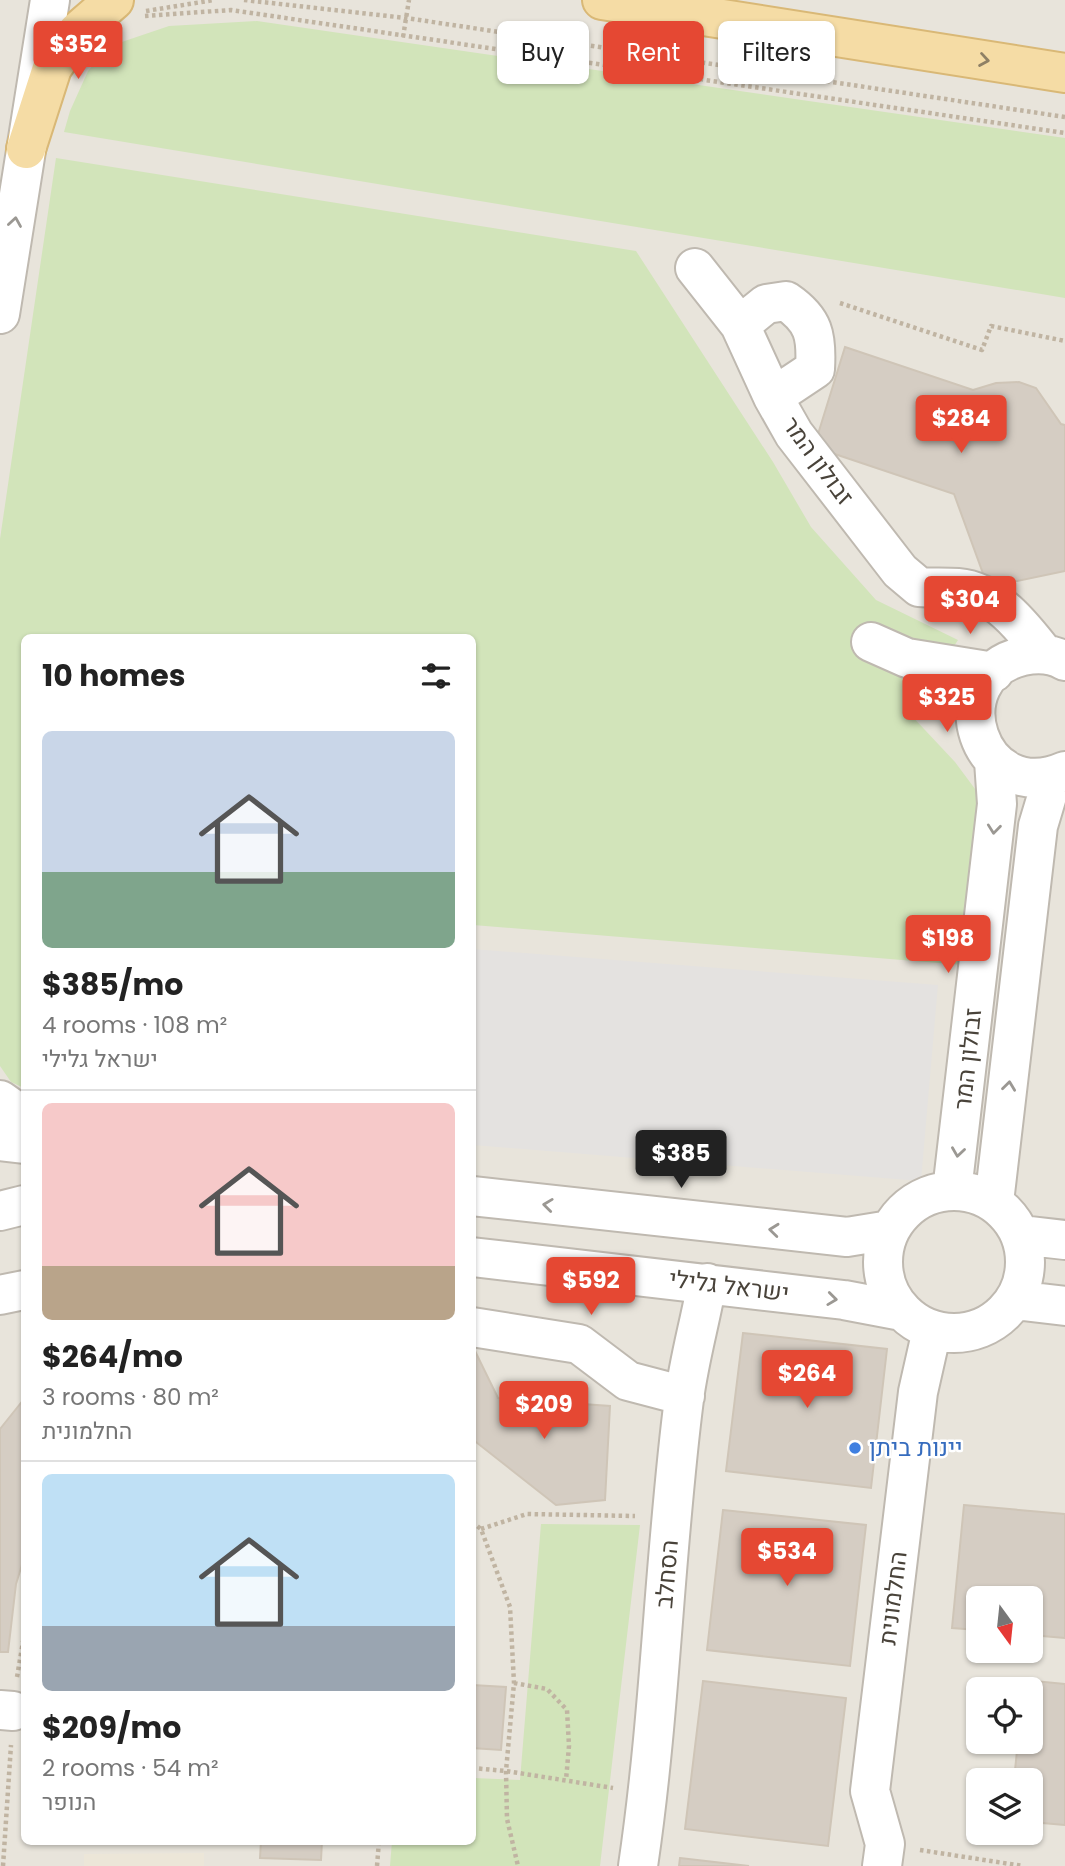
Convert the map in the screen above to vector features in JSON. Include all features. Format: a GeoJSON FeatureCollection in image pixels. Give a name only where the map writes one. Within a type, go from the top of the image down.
{"type":"FeatureCollection","features":[{"type":"Feature","properties":{"kind":"main road"},"geometry":{"type":"LineString","coordinates":[[602,0],[1065,73]]}},
{"type":"Feature","properties":{"kind":"main road"},"geometry":{"type":"LineString","coordinates":[[26,149],[52,68],[77,32],[131,10]]}},
{"type":"Feature","properties":{"kind":"street"},"geometry":{"type":"LineString","coordinates":[[0,314],[50,0]]}},
{"type":"Feature","properties":{"kind":"street","name":"זבולון המר"},"geometry":{"type":"LineString","coordinates":[[695,268],[740,325],[773,397],[807,453],[900,571],[919,587],[959,588],[985,596],[1021,624],[1054,658]]}},
{"type":"Feature","properties":{"kind":"street"},"geometry":{"type":"LineString","coordinates":[[740,325],[766,304],[786,301],[804,313],[817,343],[815,369],[773,397]]}},
{"type":"Feature","properties":{"kind":"street"},"geometry":{"type":"LineString","coordinates":[[985,596],[996,618],[1002,640],[998,668]]}},
{"type":"Feature","properties":{"kind":"street"},"geometry":{"type":"LineString","coordinates":[[871,642],[907,658],[975,715]]}},
{"type":"Feature","properties":{"kind":"street"},"geometry":{"type":"LineString","coordinates":[[907,658],[998,668]]}},
{"type":"Feature","properties":{"kind":"street"},"geometry":{"type":"LineString","coordinates":[[1054,658],[1014,658],[998,668],[984,684],[977,700],[975,715],[977,732],[993,761],[1011,772],[1032,778],[1059,773]]}},
{"type":"Feature","properties":{"kind":"street","name":"זבולון המר"},"geometry":{"type":"LineString","coordinates":[[953,1191],[997,804],[993,761]]}},
{"type":"Feature","properties":{"kind":"street","name":"זבולון המר"},"geometry":{"type":"LineString","coordinates":[[994,1202],[1038,826],[1059,773]]}},
{"type":"Feature","properties":{"kind":"street"},"geometry":{"type":"LineString","coordinates":[[0,1100],[21,1115]]}},
{"type":"Feature","properties":{"kind":"street"},"geometry":{"type":"LineString","coordinates":[[0,1140],[21,1144]]}},
{"type":"Feature","properties":{"kind":"street"},"geometry":{"type":"LineString","coordinates":[[917,1321],[892,1297],[885,1281],[885,1247],[890,1230],[906,1209],[928,1196],[953,1191],[974,1194],[994,1202],[1010,1217],[1021,1236],[1026,1257],[1024,1280],[1015,1300],[1065,1306]]}},
{"type":"Feature","properties":{"kind":"street"},"geometry":{"type":"LineString","coordinates":[[0,1196],[21,1202]]}},
{"type":"Feature","properties":{"kind":"street"},"geometry":{"type":"LineString","coordinates":[[476,1196],[847,1237],[890,1230]]}},
{"type":"Feature","properties":{"kind":"street"},"geometry":{"type":"LineString","coordinates":[[0,1211],[21,1204]]}},
{"type":"Feature","properties":{"kind":"street"},"geometry":{"type":"LineString","coordinates":[[1021,1236],[1065,1240]]}},
{"type":"Feature","properties":{"kind":"street","name":"ישראל גלילי"},"geometry":{"type":"LineString","coordinates":[[476,1257],[844,1300],[956,1334],[979,1329],[1000,1318],[1015,1300]]}},
{"type":"Feature","properties":{"kind":"street","name":"הסחלב"},"geometry":{"type":"LineString","coordinates":[[638,1866],[649,1794],[671,1517],[685,1396],[707,1283]]}},
{"type":"Feature","properties":{"kind":"street"},"geometry":{"type":"LineString","coordinates":[[0,1295],[21,1291]]}},
{"type":"Feature","properties":{"kind":"street","name":"החלמונית"},"geometry":{"type":"LineString","coordinates":[[884,1855],[870,1791],[918,1392],[917,1321]]}},
{"type":"Feature","properties":{"kind":"street"},"geometry":{"type":"LineString","coordinates":[[476,1328],[579,1345],[628,1381],[685,1396]]}},
{"type":"Feature","properties":{"kind":"path"},"geometry":{"type":"LineString","coordinates":[[131,10],[214,0]]}},
{"type":"Feature","properties":{"kind":"path"},"geometry":{"type":"LineString","coordinates":[[244,0],[406,18],[1065,117]]}},
{"type":"Feature","properties":{"kind":"path"},"geometry":{"type":"LineString","coordinates":[[403,37],[409,0]]}},
{"type":"Feature","properties":{"kind":"path"},"geometry":{"type":"LineString","coordinates":[[131,10],[231,10],[1065,133]]}},
{"type":"Feature","properties":{"kind":"path"},"geometry":{"type":"LineString","coordinates":[[804,313],[831,300],[982,350],[991,326],[1065,341]]}},
{"type":"Feature","properties":{"kind":"path"},"geometry":{"type":"LineString","coordinates":[[481,1529],[527,1514],[671,1517]]}},
{"type":"Feature","properties":{"kind":"path"},"geometry":{"type":"LineString","coordinates":[[476,1525],[481,1529],[510,1607],[514,1683],[506,1771],[507,1819],[518,1866]]}},
{"type":"Feature","properties":{"kind":"path"},"geometry":{"type":"LineString","coordinates":[[3,1866],[7,1710],[21,1664]]}},
{"type":"Feature","properties":{"kind":"path"},"geometry":{"type":"LineString","coordinates":[[514,1683],[547,1689],[567,1710],[569,1746],[566,1780]]}},
{"type":"Feature","properties":{"kind":"path"},"geometry":{"type":"LineString","coordinates":[[476,1768],[649,1794]]}},
{"type":"Feature","properties":{"kind":"path"},"geometry":{"type":"LineString","coordinates":[[377,1866],[379,1845]]}},
{"type":"Feature","properties":{"kind":"path"},"geometry":{"type":"LineString","coordinates":[[884,1855],[1023,1866]]}},
{"type":"Feature","properties":{"kind":"shaded area"},"geometry":{"type":"Polygon","coordinates":[[[0,0],[1065,0],[1065,1866],[0,1866],[0,0]]]}},
{"type":"Feature","properties":{"kind":"shaded area"},"geometry":{"type":"Polygon","coordinates":[[[476,949],[938,985],[921,1181],[476,1145],[476,949]]]}},
{"type":"Feature","properties":{"kind":"shaded area"},"geometry":{"type":"Polygon","coordinates":[[[204,1853],[204,1866],[84,1866],[84,1854],[204,1853]]]}},
{"type":"Feature","properties":{"kind":"green space"},"geometry":{"type":"Polygon","coordinates":[[[257,21],[497,56],[497,84],[589,84],[589,69],[603,71],[603,84],[692,84],[1065,138],[1065,298],[64,132],[70,111],[88,71],[110,46],[169,26],[257,21]]]}},
{"type":"Feature","properties":{"kind":"green space"},"geometry":{"type":"Polygon","coordinates":[[[56,158],[636,251],[773,462],[811,527],[876,600],[958,640],[910,714],[955,762],[984,801],[963,965],[476,925],[476,634],[21,634],[21,1087],[11,1082],[0,1066],[0,539],[56,158]]]}},
{"type":"Feature","properties":{"kind":"green space"},"geometry":{"type":"Polygon","coordinates":[[[541,1524],[640,1525],[600,1866],[390,1866],[392,1845],[476,1845],[476,1778],[520,1780],[541,1524]]]}},
{"type":"Feature","properties":{"kind":"building"},"geometry":{"type":"Polygon","coordinates":[[[845,347],[973,390],[996,383],[1019,382],[1036,388],[1061,424],[1065,425],[1065,571],[988,587],[954,494],[814,447],[845,347]]]}},
{"type":"Feature","properties":{"kind":"building"},"geometry":{"type":"Polygon","coordinates":[[[743,1333],[887,1349],[871,1488],[726,1471],[743,1333]]]}},
{"type":"Feature","properties":{"kind":"building"},"geometry":{"type":"Polygon","coordinates":[[[476,1353],[498,1398],[610,1406],[605,1500],[556,1505],[476,1442],[476,1353]]]}},
{"type":"Feature","properties":{"kind":"building"},"geometry":{"type":"Polygon","coordinates":[[[21,1403],[21,1568],[16,1584],[8,1652],[0,1652],[0,1429],[21,1403]]]}},
{"type":"Feature","properties":{"kind":"building"},"geometry":{"type":"Polygon","coordinates":[[[964,1505],[1065,1514],[1065,1638],[1043,1636],[1043,1586],[966,1586],[966,1629],[952,1628],[964,1505]]]}},
{"type":"Feature","properties":{"kind":"building"},"geometry":{"type":"Polygon","coordinates":[[[723,1510],[866,1525],[850,1666],[707,1650],[723,1510]]]}},
{"type":"Feature","properties":{"kind":"building"},"geometry":{"type":"Polygon","coordinates":[[[703,1681],[846,1698],[828,1846],[685,1829],[703,1681]]]}},
{"type":"Feature","properties":{"kind":"building"},"geometry":{"type":"Polygon","coordinates":[[[1043,1682],[1065,1684],[1065,1825],[1043,1823],[1043,1768],[1015,1768],[1017,1754],[1043,1754],[1043,1682]]]}},
{"type":"Feature","properties":{"kind":"building"},"geometry":{"type":"Polygon","coordinates":[[[476,1685],[506,1687],[501,1750],[476,1748],[476,1685]]]}},
{"type":"Feature","properties":{"kind":"building"},"geometry":{"type":"Polygon","coordinates":[[[261,1845],[322,1845],[321,1860],[260,1858],[261,1845]]]}},
{"type":"Feature","properties":{"kind":"building"},"geometry":{"type":"Polygon","coordinates":[[[680,1858],[749,1866],[679,1866],[680,1858]]]}},
{"type":"Feature","properties":{"kind":"place","name":"יינות ביתן"},"geometry":{"type":"Point","coordinates":[855,1448]}}]}
